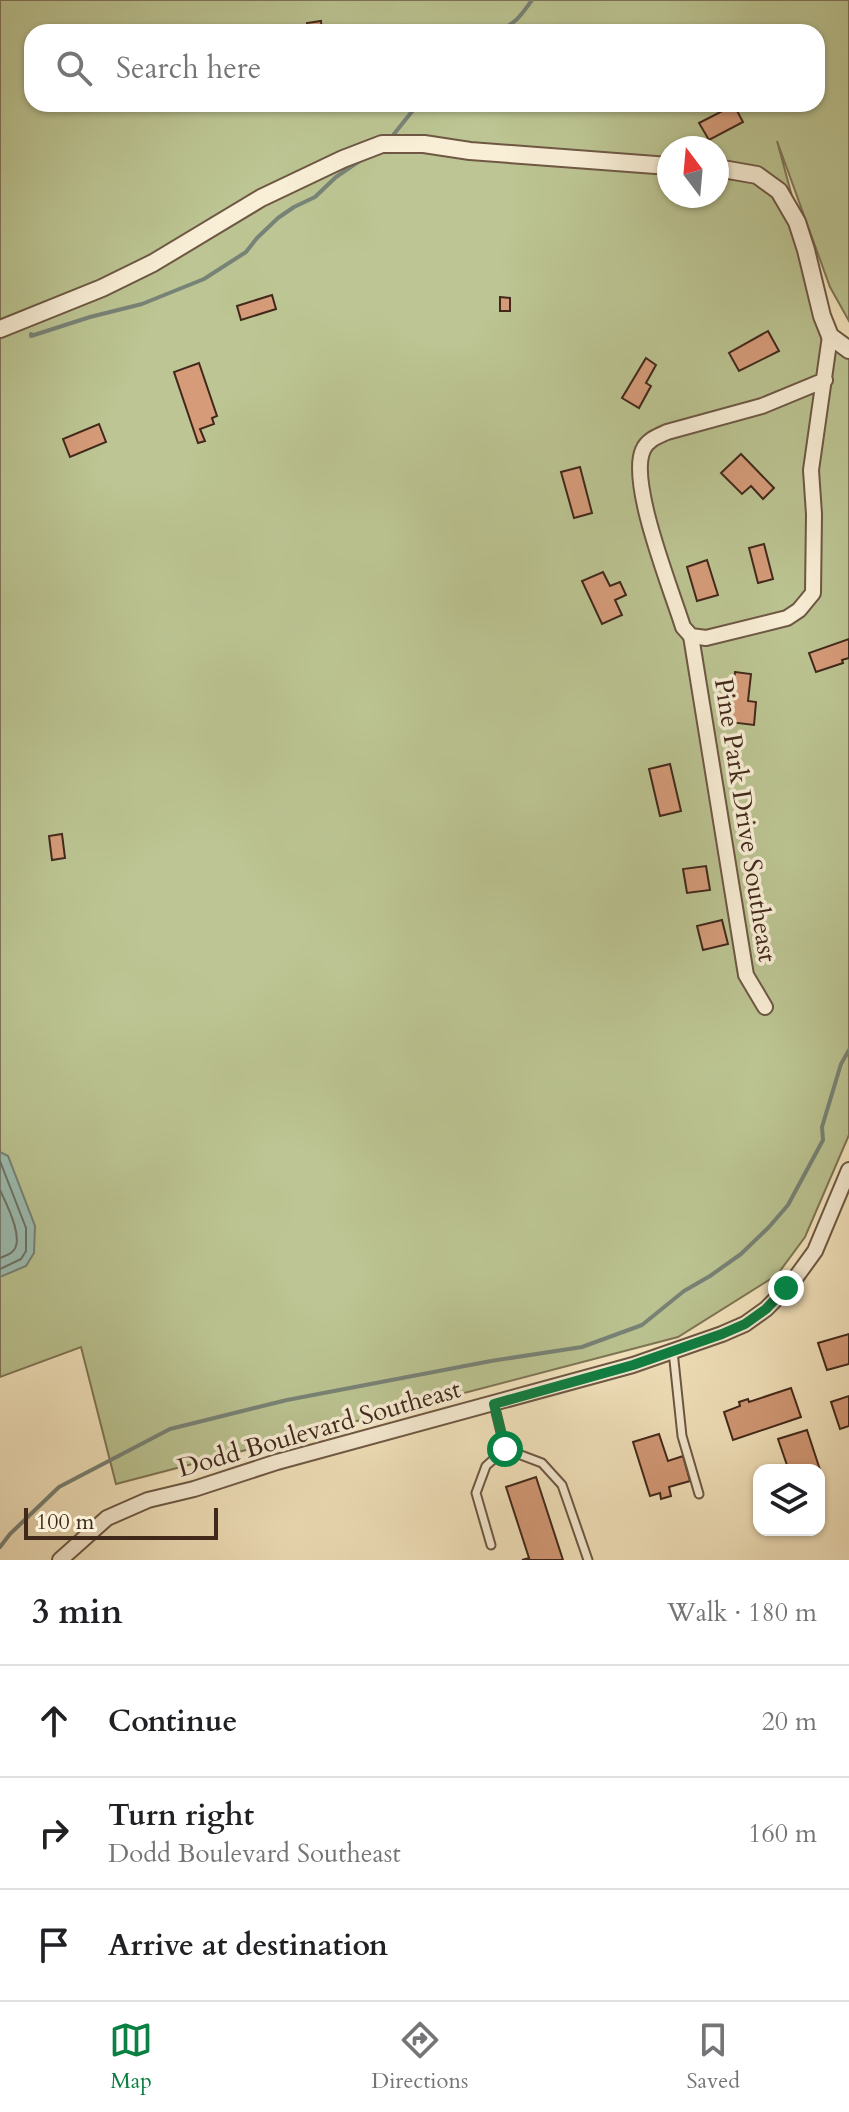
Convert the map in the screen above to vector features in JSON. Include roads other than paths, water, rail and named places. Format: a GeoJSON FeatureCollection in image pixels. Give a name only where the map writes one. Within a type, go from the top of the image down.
{"type":"FeatureCollection","features":[{"type":"Feature","properties":{"kind":"street"},"geometry":{"type":"LineString","coordinates":[[0,329],[102,288],[153,263],[261,198],[382,144],[424,144],[470,151],[657,165]]}},
{"type":"Feature","properties":{"kind":"street"},"geometry":{"type":"LineString","coordinates":[[691,636],[706,638],[787,618],[799,610],[813,593],[811,470],[830,336],[797,222],[779,191],[757,175],[729,170]]}},
{"type":"Feature","properties":{"kind":"street"},"geometry":{"type":"LineString","coordinates":[[830,336],[849,350]]}},
{"type":"Feature","properties":{"kind":"street","name":"Pine Park Drive Southeast"},"geometry":{"type":"LineString","coordinates":[[765,1007],[746,975],[691,636],[683,627],[645,509],[640,459],[644,447],[667,432],[762,406],[825,380]]}},
{"type":"Feature","properties":{"kind":"street","name":"Dodd Boulevard Southeast"},"geometry":{"type":"LineString","coordinates":[[60,1560],[107,1518],[148,1500],[633,1365],[745,1324],[766,1309],[791,1284],[815,1251],[848,1174]]}},
{"type":"Feature","properties":{"kind":"lane"},"geometry":{"type":"LineString","coordinates":[[673,1351],[682,1436],[699,1494]]}},
{"type":"Feature","properties":{"kind":"lane"},"geometry":{"type":"LineString","coordinates":[[494,1404],[505,1449]]}},
{"type":"Feature","properties":{"kind":"lane"},"geometry":{"type":"LineString","coordinates":[[491,1545],[476,1493],[486,1466],[505,1449]]}},
{"type":"Feature","properties":{"kind":"lane"},"geometry":{"type":"LineString","coordinates":[[505,1449],[542,1463],[562,1485],[588,1560]]}},
{"type":"Feature","properties":{"kind":"water"},"geometry":{"type":"Polygon","coordinates":[[[0,1152],[8,1156],[35,1226],[34,1253],[26,1266],[0,1277],[0,1152]]]}},
{"type":"Feature","properties":{"kind":"waterway"},"geometry":{"type":"LineString","coordinates":[[510,24],[532,0]]}},
{"type":"Feature","properties":{"kind":"waterway"},"geometry":{"type":"LineString","coordinates":[[390,139],[412,112]]}},
{"type":"Feature","properties":{"kind":"waterway"},"geometry":{"type":"LineString","coordinates":[[31,334],[142,304],[204,279],[246,252],[278,218],[315,197],[336,177],[361,160]]}},
{"type":"Feature","properties":{"kind":"waterway"},"geometry":{"type":"LineString","coordinates":[[0,1547],[59,1487],[170,1429],[287,1400],[582,1347],[642,1325],[684,1291],[741,1254],[788,1205],[823,1140],[822,1127],[841,1064],[849,1050]]}}]}
